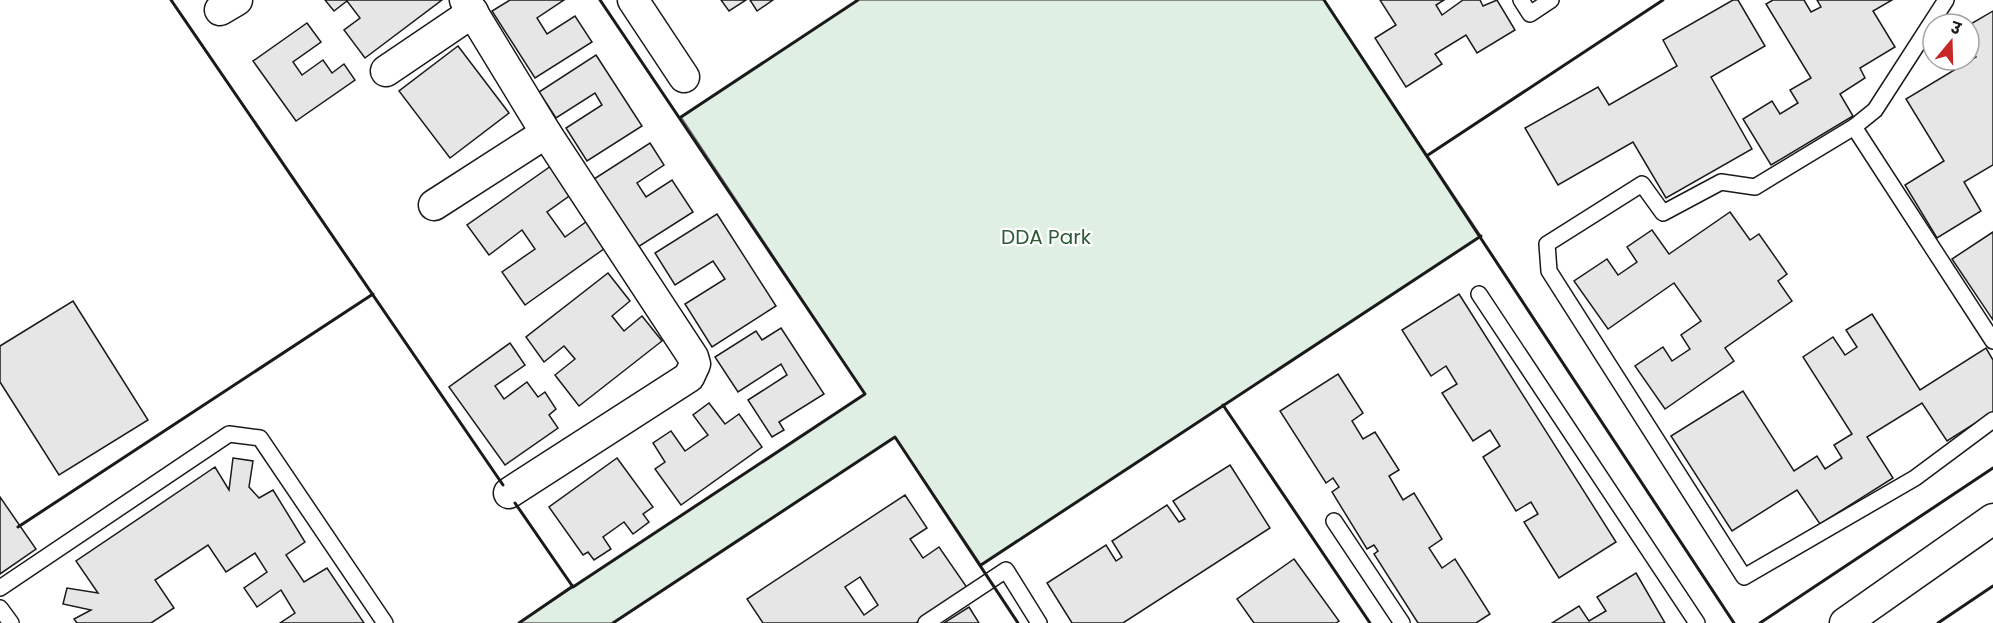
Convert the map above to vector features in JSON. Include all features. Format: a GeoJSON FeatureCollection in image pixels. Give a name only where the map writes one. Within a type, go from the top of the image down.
{"type":"FeatureCollection","features":[{"type":"Feature","properties":{"kind":"street"},"geometry":{"type":"LineString","coordinates":[[633,0],[684,78]]}},
{"type":"Feature","properties":{"kind":"street"},"geometry":{"type":"LineString","coordinates":[[386,71],[469,6],[546,133],[693,357],[695,364],[689,377],[508,493]]}},
{"type":"Feature","properties":{"kind":"street"},"geometry":{"type":"LineString","coordinates":[[434,205],[546,133]]}},
{"type":"Feature","properties":{"kind":"street"},"geometry":{"type":"LineString","coordinates":[[1845,623],[1993,519]]}},
{"type":"Feature","properties":{"kind":"lane"},"geometry":{"type":"LineString","coordinates":[[1521,0],[1530,14],[1551,0]]}},
{"type":"Feature","properties":{"kind":"lane"},"geometry":{"type":"LineString","coordinates":[[1946,0],[1875,110],[1854,127],[1755,187],[1722,182],[1663,213],[1642,184],[1547,244],[1549,271],[1744,577],[1915,478],[1993,420]]}},
{"type":"Feature","properties":{"kind":"lane"},"geometry":{"type":"LineString","coordinates":[[1854,127],[1993,342]]}},
{"type":"Feature","properties":{"kind":"lane"},"geometry":{"type":"LineString","coordinates":[[1479,294],[1697,623]]}},
{"type":"Feature","properties":{"kind":"lane"},"geometry":{"type":"LineString","coordinates":[[0,588],[229,435],[260,438],[385,623]]}},
{"type":"Feature","properties":{"kind":"lane"},"geometry":{"type":"LineString","coordinates":[[1334,521],[1402,623]]}},
{"type":"Feature","properties":{"kind":"lane"},"geometry":{"type":"LineString","coordinates":[[926,623],[1006,570],[1039,623]]}},
{"type":"Feature","properties":{"kind":"lane"},"geometry":{"type":"LineString","coordinates":[[0,608],[11,623]]}},
{"type":"Feature","properties":{"kind":"green space","name":"DDA Park"},"geometry":{"type":"Polygon","coordinates":[[[858,0],[1324,0],[1481,236],[981,565],[895,437],[613,623],[519,623],[865,394],[681,117],[858,0]]]}},
{"type":"Feature","properties":{"kind":"building"},"geometry":{"type":"Polygon","coordinates":[[[325,0],[442,0],[365,58],[344,30],[360,18],[347,1],[334,11],[325,0]]]}},
{"type":"Feature","properties":{"kind":"building"},"geometry":{"type":"Polygon","coordinates":[[[510,0],[564,0],[537,18],[547,34],[575,16],[592,42],[535,78],[492,11],[510,0]]]}},
{"type":"Feature","properties":{"kind":"building"},"geometry":{"type":"Polygon","coordinates":[[[721,0],[746,0],[729,11],[721,0]]]}},
{"type":"Feature","properties":{"kind":"building"},"geometry":{"type":"Polygon","coordinates":[[[750,0],[773,0],[757,11],[750,0]]]}},
{"type":"Feature","properties":{"kind":"building"},"geometry":{"type":"Polygon","coordinates":[[[1380,0],[1444,0],[1436,5],[1442,15],[1463,0],[1480,0],[1483,6],[1497,0],[1515,30],[1477,53],[1466,35],[1435,54],[1442,64],[1406,87],[1375,38],[1396,25],[1380,0]]]}},
{"type":"Feature","properties":{"kind":"building"},"geometry":{"type":"Polygon","coordinates":[[[1733,0],[1738,0],[1765,46],[1711,77],[1752,149],[1666,198],[1633,142],[1558,185],[1525,128],[1598,87],[1609,105],[1677,66],[1663,40],[1733,0]]]}},
{"type":"Feature","properties":{"kind":"building"},"geometry":{"type":"Polygon","coordinates":[[[1773,0],[1804,0],[1811,12],[1821,7],[1817,0],[1892,0],[1873,11],[1895,47],[1860,68],[1865,78],[1840,94],[1853,116],[1771,165],[1743,119],[1772,101],[1780,114],[1798,103],[1790,90],[1811,78],[1766,4],[1773,0]]]}},
{"type":"Feature","properties":{"kind":"building"},"geometry":{"type":"Polygon","coordinates":[[[1993,11],[1993,165],[1964,182],[1981,211],[1937,238],[1905,185],[1944,161],[1906,99],[1951,72],[1981,72],[1981,18],[1993,11]]]}},
{"type":"Feature","properties":{"kind":"building"},"geometry":{"type":"Polygon","coordinates":[[[307,23],[321,42],[293,62],[302,75],[323,60],[332,73],[344,64],[355,80],[296,121],[253,61],[307,23]]]}},
{"type":"Feature","properties":{"kind":"building"},"geometry":{"type":"Polygon","coordinates":[[[458,46],[509,113],[450,158],[399,91],[458,46]]]}},
{"type":"Feature","properties":{"kind":"building"},"geometry":{"type":"Polygon","coordinates":[[[596,55],[642,126],[587,161],[566,128],[602,105],[595,93],[556,118],[539,92],[596,55]]]}},
{"type":"Feature","properties":{"kind":"building"},"geometry":{"type":"Polygon","coordinates":[[[650,143],[664,165],[637,183],[646,197],[672,180],[693,212],[638,247],[594,179],[650,143]]]}},
{"type":"Feature","properties":{"kind":"building"},"geometry":{"type":"Polygon","coordinates":[[[551,166],[572,194],[547,212],[565,237],[590,219],[608,246],[525,305],[502,272],[535,249],[522,230],[489,255],[467,225],[551,166]]]}},
{"type":"Feature","properties":{"kind":"building"},"geometry":{"type":"Polygon","coordinates":[[[1730,212],[1750,240],[1759,234],[1787,274],[1778,281],[1792,301],[1725,348],[1734,361],[1665,409],[1635,366],[1663,347],[1672,361],[1690,349],[1681,335],[1701,321],[1674,283],[1608,329],[1574,281],[1607,259],[1618,275],[1637,262],[1627,247],[1652,230],[1669,254],[1730,212]]]}},
{"type":"Feature","properties":{"kind":"building"},"geometry":{"type":"Polygon","coordinates":[[[717,214],[776,306],[712,347],[685,304],[725,279],[713,261],[675,285],[655,253],[717,214]]]}},
{"type":"Feature","properties":{"kind":"building"},"geometry":{"type":"Polygon","coordinates":[[[1993,232],[1993,320],[1952,259],[1993,232]]]}},
{"type":"Feature","properties":{"kind":"building"},"geometry":{"type":"Polygon","coordinates":[[[608,273],[630,301],[612,316],[624,331],[642,316],[662,341],[579,406],[555,375],[575,359],[564,346],[544,362],[526,337],[608,273]]]}},
{"type":"Feature","properties":{"kind":"building"},"geometry":{"type":"Polygon","coordinates":[[[1459,294],[1616,542],[1559,578],[1524,522],[1538,514],[1531,502],[1516,511],[1483,457],[1500,446],[1490,430],[1473,441],[1442,393],[1457,384],[1446,366],[1431,376],[1402,330],[1459,294]]]}},
{"type":"Feature","properties":{"kind":"building"},"geometry":{"type":"Polygon","coordinates":[[[73,301],[148,420],[59,475],[0,382],[0,346],[73,301]]]}},
{"type":"Feature","properties":{"kind":"building"},"geometry":{"type":"Polygon","coordinates":[[[1872,314],[1920,390],[1986,348],[1993,360],[1993,412],[1947,441],[1922,403],[1867,437],[1893,478],[1820,524],[1797,490],[1732,531],[1671,436],[1743,391],[1794,471],[1817,456],[1825,469],[1842,458],[1834,445],[1852,434],[1803,357],[1833,337],[1845,355],[1857,347],[1846,330],[1872,314]]]}},
{"type":"Feature","properties":{"kind":"building"},"geometry":{"type":"Polygon","coordinates":[[[781,328],[824,394],[779,422],[784,430],[772,437],[748,400],[787,375],[781,364],[738,392],[715,357],[756,331],[762,340],[781,328]]]}},
{"type":"Feature","properties":{"kind":"building"},"geometry":{"type":"Polygon","coordinates":[[[510,343],[525,365],[495,386],[504,399],[527,382],[538,397],[545,392],[556,409],[549,415],[558,428],[505,465],[449,387],[510,343]]]}},
{"type":"Feature","properties":{"kind":"building"},"geometry":{"type":"Polygon","coordinates":[[[1338,374],[1363,413],[1352,421],[1363,439],[1375,432],[1399,470],[1389,476],[1403,500],[1414,493],[1442,539],[1429,548],[1442,568],[1455,559],[1490,614],[1476,623],[1418,623],[1374,554],[1378,551],[1374,545],[1367,549],[1332,492],[1339,487],[1333,478],[1326,483],[1280,411],[1338,374]]]}},
{"type":"Feature","properties":{"kind":"building"},"geometry":{"type":"Polygon","coordinates":[[[709,403],[725,424],[739,414],[762,447],[681,505],[655,469],[665,462],[653,443],[671,431],[685,451],[708,435],[693,415],[709,403]]]}},
{"type":"Feature","properties":{"kind":"building"},"geometry":{"type":"Polygon","coordinates":[[[233,458],[253,461],[249,487],[259,498],[273,490],[305,542],[286,555],[304,582],[327,568],[364,623],[280,623],[295,613],[281,590],[257,607],[244,588],[267,572],[255,553],[226,572],[208,545],[155,580],[174,608],[151,623],[77,623],[74,619],[91,610],[63,604],[67,588],[98,593],[76,561],[215,467],[229,490],[233,458]]]}},
{"type":"Feature","properties":{"kind":"building"},"geometry":{"type":"Polygon","coordinates":[[[617,458],[653,507],[643,514],[649,522],[633,534],[624,522],[603,537],[611,549],[594,560],[588,552],[583,555],[549,507],[617,458]]]}},
{"type":"Feature","properties":{"kind":"building"},"geometry":{"type":"Polygon","coordinates":[[[1230,465],[1270,528],[1123,623],[1072,623],[1047,583],[1106,545],[1116,561],[1122,557],[1112,541],[1167,505],[1179,522],[1185,519],[1173,501],[1230,465]]]}},
{"type":"Feature","properties":{"kind":"building"},"geometry":{"type":"Polygon","coordinates":[[[905,495],[927,528],[910,539],[923,558],[939,547],[968,589],[916,623],[763,623],[747,599],[905,495]],[[860,577],[845,587],[864,615],[878,605],[860,577]]]}},
{"type":"Feature","properties":{"kind":"building"},"geometry":{"type":"Polygon","coordinates":[[[0,497],[36,549],[0,574],[0,497]]]}},
{"type":"Feature","properties":{"kind":"building"},"geometry":{"type":"Polygon","coordinates":[[[1294,559],[1339,621],[1336,623],[1254,623],[1237,599],[1294,559]]]}},
{"type":"Feature","properties":{"kind":"building"},"geometry":{"type":"Polygon","coordinates":[[[1636,573],[1665,623],[1552,623],[1579,606],[1589,621],[1606,611],[1597,597],[1636,573]]]}},
{"type":"Feature","properties":{"kind":"building"},"geometry":{"type":"Polygon","coordinates":[[[969,607],[979,623],[944,623],[969,607]]]}},
{"type":"Feature","properties":{"kind":"wall"},"geometry":{"type":"LineString","coordinates":[[171,0],[503,485]]}},
{"type":"Feature","properties":{"kind":"wall"},"geometry":{"type":"LineString","coordinates":[[515,503],[573,587],[865,394],[600,0]]}},
{"type":"Feature","properties":{"kind":"wall"},"geometry":{"type":"LineString","coordinates":[[681,117],[858,0]]}},
{"type":"Feature","properties":{"kind":"wall"},"geometry":{"type":"LineString","coordinates":[[1324,0],[1734,623]]}},
{"type":"Feature","properties":{"kind":"wall"},"geometry":{"type":"LineString","coordinates":[[1428,155],[1663,0]]}},
{"type":"Feature","properties":{"kind":"wall"},"geometry":{"type":"LineString","coordinates":[[981,565],[1481,236]]}},
{"type":"Feature","properties":{"kind":"wall"},"geometry":{"type":"LineString","coordinates":[[18,527],[373,294]]}},
{"type":"Feature","properties":{"kind":"wall"},"geometry":{"type":"LineString","coordinates":[[1223,405],[1370,623]]}},
{"type":"Feature","properties":{"kind":"wall"},"geometry":{"type":"LineString","coordinates":[[613,623],[895,437],[1018,623]]}},
{"type":"Feature","properties":{"kind":"wall"},"geometry":{"type":"LineString","coordinates":[[1760,623],[1993,468]]}},
{"type":"Feature","properties":{"kind":"wall"},"geometry":{"type":"LineString","coordinates":[[519,623],[573,586]]}},
{"type":"Feature","properties":{"kind":"wall"},"geometry":{"type":"LineString","coordinates":[[1938,623],[1993,586]]}}]}
